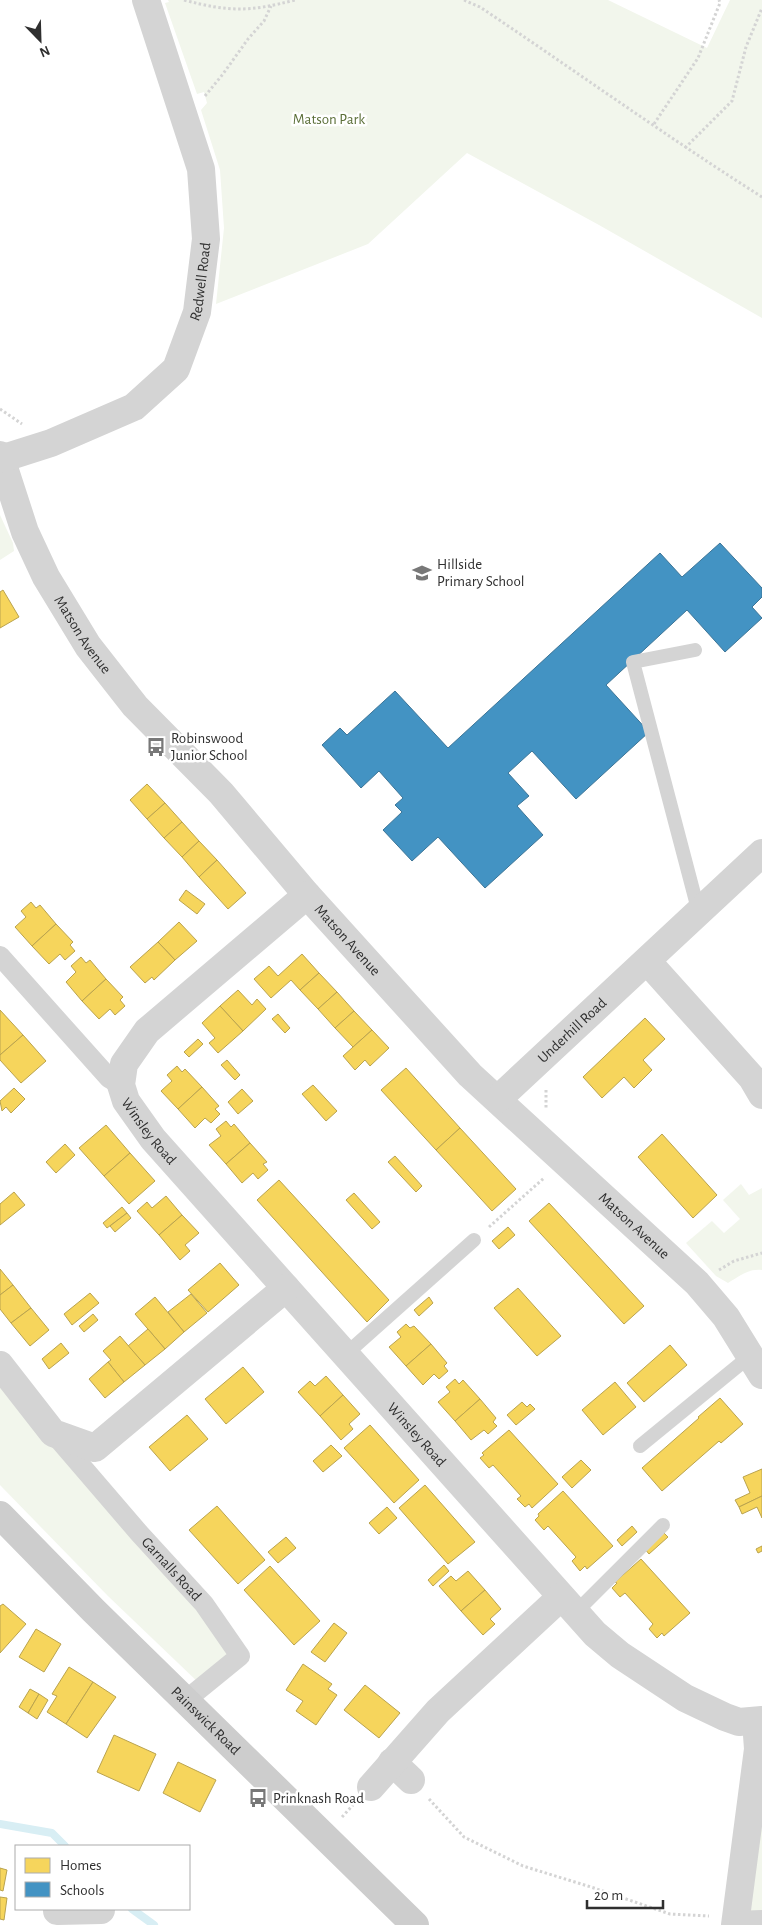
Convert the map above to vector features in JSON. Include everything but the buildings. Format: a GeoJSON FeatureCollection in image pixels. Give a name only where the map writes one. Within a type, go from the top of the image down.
{"type":"FeatureCollection","features":[{"type":"Feature","properties":{"kind":"main road","name":"Painswick Road"},"geometry":{"type":"LineString","coordinates":[[0,1514],[94,1611],[415,1925]]}},
{"type":"Feature","properties":{"kind":"street","name":"Redwell Road"},"geometry":{"type":"LineString","coordinates":[[1,457],[51,443],[134,408],[176,369],[196,312],[206,239],[201,169],[146,0]]}},
{"type":"Feature","properties":{"kind":"street","name":"Matson Avenue"},"geometry":{"type":"LineString","coordinates":[[1,457],[29,539],[46,577],[88,646],[135,706],[221,793],[307,895],[470,1075],[697,1282],[726,1317],[756,1366]]}},
{"type":"Feature","properties":{"kind":"street","name":"Underhill Road"},"geometry":{"type":"LineString","coordinates":[[498,1099],[762,853]]}},
{"type":"Feature","properties":{"kind":"street","name":"Winsley Road"},"geometry":{"type":"LineString","coordinates":[[307,895],[147,1031],[124,1064],[121,1085],[126,1101],[153,1139],[595,1634],[620,1655],[685,1698],[739,1722],[759,1720]]}},
{"type":"Feature","properties":{"kind":"street","name":"Winsley Road"},"geometry":{"type":"LineString","coordinates":[[0,956],[109,1078],[121,1085]]}},
{"type":"Feature","properties":{"kind":"street"},"geometry":{"type":"LineString","coordinates":[[647,961],[752,1078],[762,1095]]}},
{"type":"Feature","properties":{"kind":"street"},"geometry":{"type":"LineString","coordinates":[[53,1432],[95,1448],[286,1288]]}},
{"type":"Feature","properties":{"kind":"street","name":"Garnalls Road"},"geometry":{"type":"LineString","coordinates":[[0,1364],[53,1432],[139,1533],[204,1604],[240,1656],[186,1700]]}},
{"type":"Feature","properties":{"kind":"street"},"geometry":{"type":"LineString","coordinates":[[371,1787],[438,1711],[568,1605]]}},
{"type":"Feature","properties":{"kind":"street"},"geometry":{"type":"LineString","coordinates":[[759,1720],[758,1749],[734,1922],[762,1924]]}},
{"type":"Feature","properties":{"kind":"street"},"geometry":{"type":"LineString","coordinates":[[392,1762],[412,1780]]}},
{"type":"Feature","properties":{"kind":"street"},"geometry":{"type":"LineString","coordinates":[[57,1915],[101,1910]]}},
{"type":"Feature","properties":{"kind":"lane"},"geometry":{"type":"LineString","coordinates":[[696,650],[633,662],[699,913]]}},
{"type":"Feature","properties":{"kind":"lane"},"geometry":{"type":"LineString","coordinates":[[346,1354],[474,1240]]}},
{"type":"Feature","properties":{"kind":"lane"},"geometry":{"type":"LineString","coordinates":[[640,1446],[756,1366]]}},
{"type":"Feature","properties":{"kind":"lane"},"geometry":{"type":"LineString","coordinates":[[568,1605],[663,1525]]}},
{"type":"Feature","properties":{"kind":"path"},"geometry":{"type":"LineString","coordinates":[[184,0],[214,8],[238,10],[271,6],[295,0]]}},
{"type":"Feature","properties":{"kind":"path"},"geometry":{"type":"LineString","coordinates":[[464,0],[480,7],[685,148],[762,197]]}},
{"type":"Feature","properties":{"kind":"path"},"geometry":{"type":"LineString","coordinates":[[654,125],[698,58],[720,4],[719,0]]}},
{"type":"Feature","properties":{"kind":"path"},"geometry":{"type":"LineString","coordinates":[[184,118],[206,96],[248,39],[264,21],[271,6]]}},
{"type":"Feature","properties":{"kind":"path"},"geometry":{"type":"LineString","coordinates":[[685,148],[732,101],[746,47],[762,8]]}},
{"type":"Feature","properties":{"kind":"path"},"geometry":{"type":"LineString","coordinates":[[474,1240],[562,1160]]}},
{"type":"Feature","properties":{"kind":"path"},"geometry":{"type":"LineString","coordinates":[[697,1282],[734,1261],[762,1253]]}},
{"type":"Feature","properties":{"kind":"path"},"geometry":{"type":"LineString","coordinates":[[412,1780],[464,1837],[523,1866],[670,1914],[708,1916],[734,1922]]}},
{"type":"Feature","properties":{"kind":"path"},"geometry":{"type":"LineString","coordinates":[[324,1835],[371,1787]]}},
{"type":"Feature","properties":{"kind":"green space","name":"Matson Park"},"geometry":{"type":"Polygon","coordinates":[[[168,0],[608,0],[707,48],[730,0],[762,0],[762,318],[599,225],[467,153],[368,244],[216,304],[224,228],[220,170],[201,110],[207,103],[204,92],[197,94],[165,3],[169,2],[168,0]]]}},
{"type":"Feature","properties":{"kind":"green space"},"geometry":{"type":"Polygon","coordinates":[[[0,515],[13,543],[14,551],[0,560],[0,515]]]}},
{"type":"Feature","properties":{"kind":"green space"},"geometry":{"type":"Polygon","coordinates":[[[741,1184],[749,1195],[762,1188],[762,1270],[748,1272],[728,1283],[716,1276],[686,1243],[712,1221],[724,1233],[740,1219],[723,1200],[741,1184]]]}},
{"type":"Feature","properties":{"kind":"green space"},"geometry":{"type":"Polygon","coordinates":[[[0,1365],[240,1656],[200,1684],[108,1596],[0,1485],[0,1365]]]}},
{"type":"Feature","properties":{"kind":"green space"},"geometry":{"type":"Polygon","coordinates":[[[762,1749],[762,1924],[736,1916],[762,1749]]]}},
{"type":"Feature","properties":{"kind":"waterway"},"geometry":{"type":"LineString","coordinates":[[0,1824],[52,1833],[64,1845]]}},
{"type":"Feature","properties":{"kind":"waterway"},"geometry":{"type":"LineString","coordinates":[[133,1910],[154,1925]]}},
{"type":"Feature","properties":{"kind":"place","name":"Hillside Primary School"},"geometry":{"type":"Point","coordinates":[422,573]}},
{"type":"Feature","properties":{"kind":"place","name":"Robinswood Junior School"},"geometry":{"type":"Point","coordinates":[156,747]}},
{"type":"Feature","properties":{"kind":"place","name":"Prinknash Road"},"geometry":{"type":"Point","coordinates":[258,1798]}}]}
